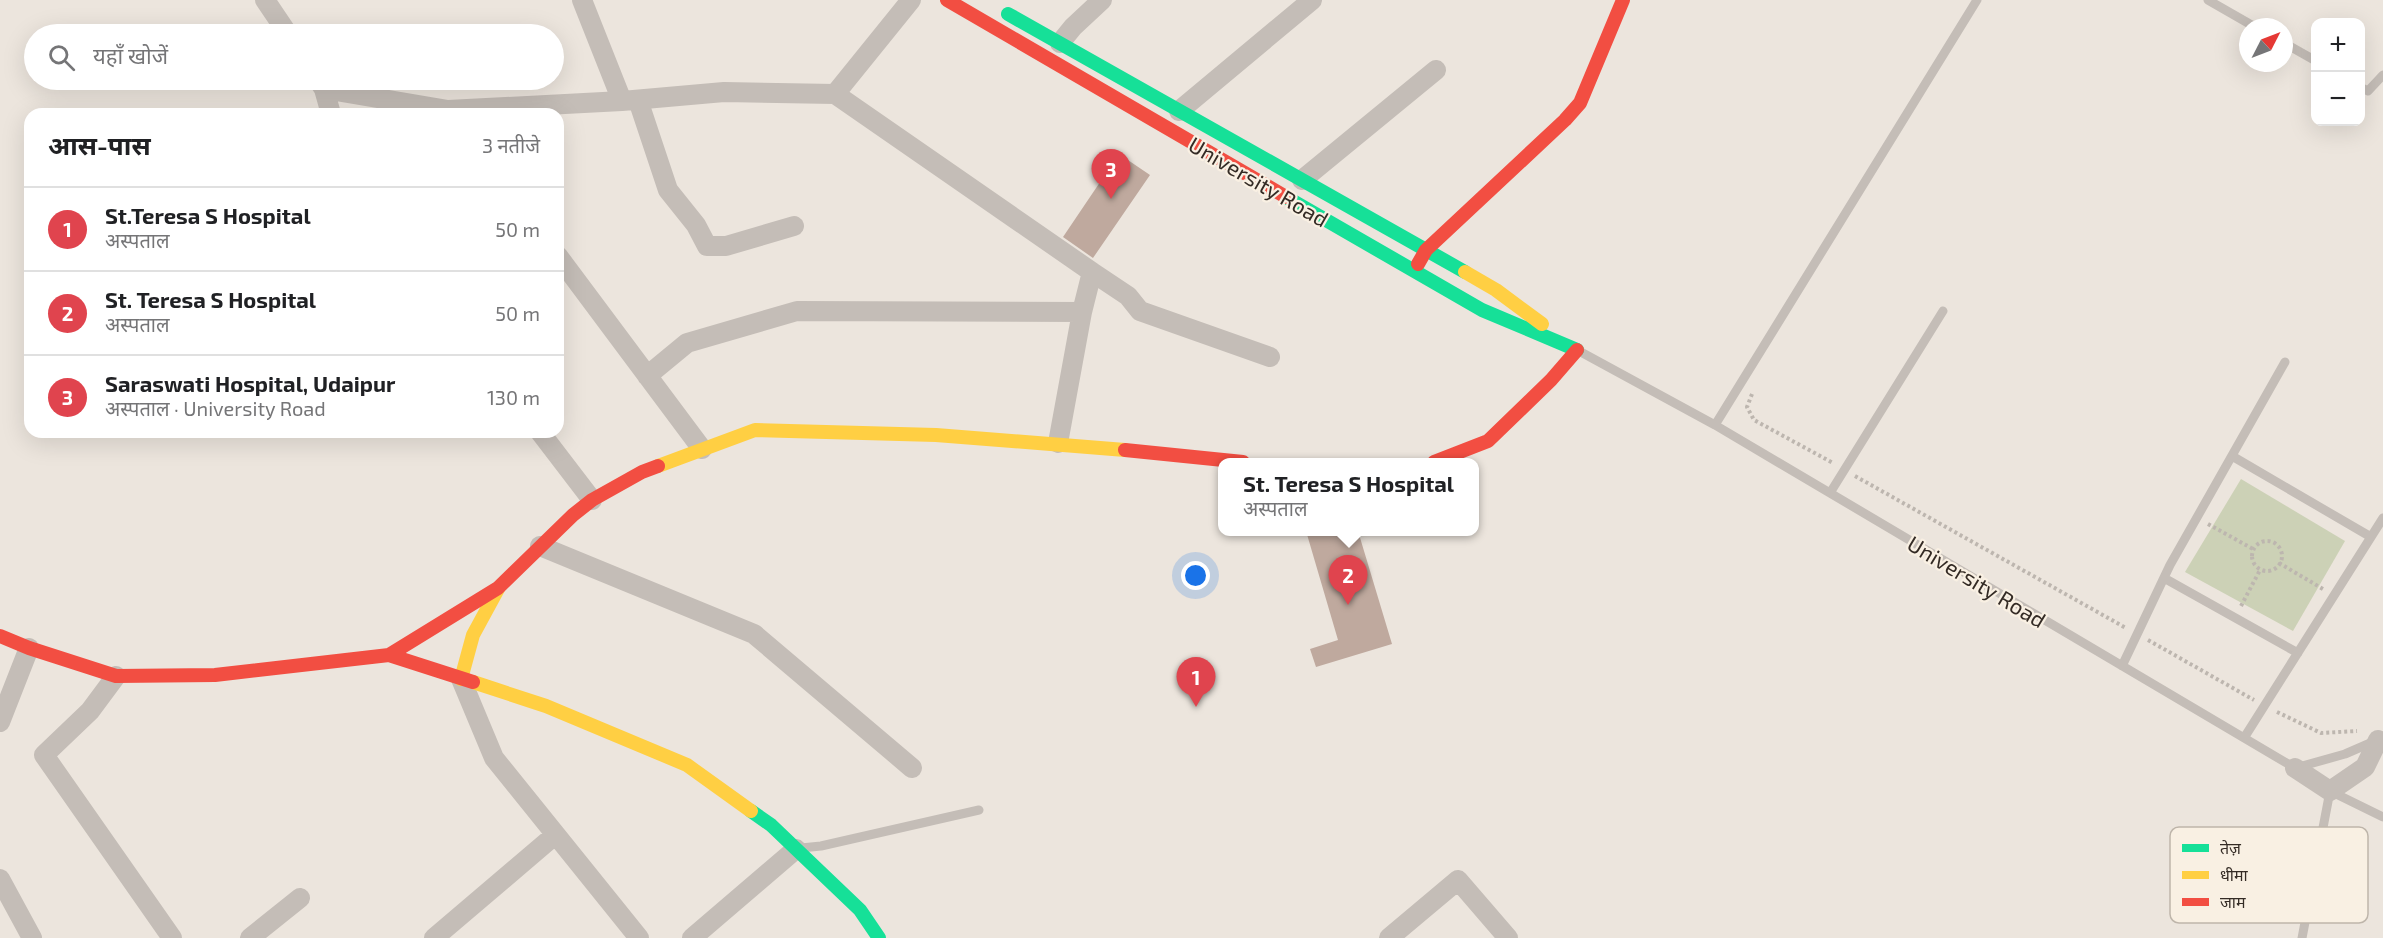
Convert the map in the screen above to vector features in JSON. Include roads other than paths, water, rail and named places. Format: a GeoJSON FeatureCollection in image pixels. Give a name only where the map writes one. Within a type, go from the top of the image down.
{"type":"FeatureCollection","features":[{"type":"Feature","properties":{"kind":"street"},"geometry":{"type":"LineString","coordinates":[[265,0],[281,24]]}},
{"type":"Feature","properties":{"kind":"street"},"geometry":{"type":"LineString","coordinates":[[582,0],[630,100],[668,190],[696,225],[707,246],[726,246],[794,226]]}},
{"type":"Feature","properties":{"kind":"street"},"geometry":{"type":"LineString","coordinates":[[835,94],[910,0]]}},
{"type":"Feature","properties":{"kind":"street","name":"University Road"},"geometry":{"type":"LineString","coordinates":[[947,0],[1482,310],[1577,350]]}},
{"type":"Feature","properties":{"kind":"street"},"geometry":{"type":"LineString","coordinates":[[1060,43],[1073,27],[1102,0]]}},
{"type":"Feature","properties":{"kind":"street"},"geometry":{"type":"LineString","coordinates":[[1179,111],[1312,0]]}},
{"type":"Feature","properties":{"kind":"street"},"geometry":{"type":"LineString","coordinates":[[1414,271],[1426,250],[1565,120],[1580,103],[1623,0]]}},
{"type":"Feature","properties":{"kind":"street","name":"University Road"},"geometry":{"type":"LineString","coordinates":[[993,5],[1496,290],[1577,350]]}},
{"type":"Feature","properties":{"kind":"street"},"geometry":{"type":"LineString","coordinates":[[1565,120],[1572,92],[1595,31]]}},
{"type":"Feature","properties":{"kind":"street"},"geometry":{"type":"LineString","coordinates":[[1302,180],[1436,70]]}},
{"type":"Feature","properties":{"kind":"street"},"geometry":{"type":"LineString","coordinates":[[323,90],[329,108]]}},
{"type":"Feature","properties":{"kind":"street"},"geometry":{"type":"LineString","coordinates":[[349,90],[432,108]]}},
{"type":"Feature","properties":{"kind":"street"},"geometry":{"type":"LineString","coordinates":[[510,108],[724,92],[835,94],[1128,296],[1140,311],[1270,357]]}},
{"type":"Feature","properties":{"kind":"street"},"geometry":{"type":"LineString","coordinates":[[564,264],[702,449]]}},
{"type":"Feature","properties":{"kind":"street"},"geometry":{"type":"LineString","coordinates":[[1058,443],[1082,312],[1092,272]]}},
{"type":"Feature","properties":{"kind":"street"},"geometry":{"type":"LineString","coordinates":[[647,376],[687,343],[797,311],[1082,312]]}},
{"type":"Feature","properties":{"kind":"street"},"geometry":{"type":"LineString","coordinates":[[1444,458],[1488,441],[1551,380],[1577,350]]}},
{"type":"Feature","properties":{"kind":"street"},"geometry":{"type":"LineString","coordinates":[[0,636],[29,648],[116,676],[215,675],[390,655],[498,588],[573,515],[592,500],[642,472],[755,430],[936,435],[1058,443],[1218,459]]}},
{"type":"Feature","properties":{"kind":"street"},"geometry":{"type":"LineString","coordinates":[[545,438],[592,500]]}},
{"type":"Feature","properties":{"kind":"street"},"geometry":{"type":"LineString","coordinates":[[540,546],[754,634],[912,768]]}},
{"type":"Feature","properties":{"kind":"street"},"geometry":{"type":"LineString","coordinates":[[498,588],[473,635],[460,679],[494,758],[639,938]]}},
{"type":"Feature","properties":{"kind":"street"},"geometry":{"type":"LineString","coordinates":[[0,722],[29,648]]}},
{"type":"Feature","properties":{"kind":"street"},"geometry":{"type":"LineString","coordinates":[[390,655],[546,706],[687,765],[771,825],[860,910],[879,938]]}},
{"type":"Feature","properties":{"kind":"street"},"geometry":{"type":"LineString","coordinates":[[116,676],[90,711],[44,755],[172,938]]}},
{"type":"Feature","properties":{"kind":"street"},"geometry":{"type":"LineString","coordinates":[[2295,768],[2330,791],[2365,767],[2375,735]]}},
{"type":"Feature","properties":{"kind":"street"},"geometry":{"type":"LineString","coordinates":[[434,938],[555,835]]}},
{"type":"Feature","properties":{"kind":"street"},"geometry":{"type":"LineString","coordinates":[[692,938],[796,849]]}},
{"type":"Feature","properties":{"kind":"street"},"geometry":{"type":"LineString","coordinates":[[0,879],[32,938]]}},
{"type":"Feature","properties":{"kind":"street"},"geometry":{"type":"LineString","coordinates":[[1389,938],[1458,880],[1508,938]]}},
{"type":"Feature","properties":{"kind":"street"},"geometry":{"type":"LineString","coordinates":[[250,938],[300,898]]}},
{"type":"Feature","properties":{"kind":"lane"},"geometry":{"type":"LineString","coordinates":[[1714,425],[1977,0]]}},
{"type":"Feature","properties":{"kind":"lane"},"geometry":{"type":"LineString","coordinates":[[2208,0],[2239,18]]}},
{"type":"Feature","properties":{"kind":"lane"},"geometry":{"type":"LineString","coordinates":[[2293,48],[2311,58]]}},
{"type":"Feature","properties":{"kind":"lane"},"geometry":{"type":"LineString","coordinates":[[2365,89],[2368,91],[2383,75]]}},
{"type":"Feature","properties":{"kind":"lane"},"geometry":{"type":"LineString","coordinates":[[1830,493],[1943,311]]}},
{"type":"Feature","properties":{"kind":"lane","name":"University Road"},"geometry":{"type":"LineString","coordinates":[[1577,350],[1714,425],[2295,768]]}},
{"type":"Feature","properties":{"kind":"lane"},"geometry":{"type":"LineString","coordinates":[[2122,666],[2164,578],[2285,362]]}},
{"type":"Feature","properties":{"kind":"lane"},"geometry":{"type":"LineString","coordinates":[[2232,456],[2371,537]]}},
{"type":"Feature","properties":{"kind":"lane"},"geometry":{"type":"LineString","coordinates":[[2244,738],[2383,518]]}},
{"type":"Feature","properties":{"kind":"lane"},"geometry":{"type":"LineString","coordinates":[[2164,578],[2298,653]]}},
{"type":"Feature","properties":{"kind":"lane"},"geometry":{"type":"LineString","coordinates":[[2295,768],[2345,754],[2375,735]]}},
{"type":"Feature","properties":{"kind":"lane"},"geometry":{"type":"LineString","coordinates":[[2323,827],[2330,791],[2383,817]]}},
{"type":"Feature","properties":{"kind":"lane"},"geometry":{"type":"LineString","coordinates":[[796,849],[821,846],[979,810]]}},
{"type":"Feature","properties":{"kind":"lane"},"geometry":{"type":"LineString","coordinates":[[2302,938],[2305,923]]}},
{"type":"Feature","properties":{"kind":"place","name":"Saraswati Hospital, Udaipur"},"geometry":{"type":"Point","coordinates":[1111,199]}},
{"type":"Feature","properties":{"kind":"place","name":"St. Teresa S Hospital"},"geometry":{"type":"Point","coordinates":[1348,605]}},
{"type":"Feature","properties":{"kind":"place","name":"St.Teresa S Hospital"},"geometry":{"type":"Point","coordinates":[1196,707]}}]}
